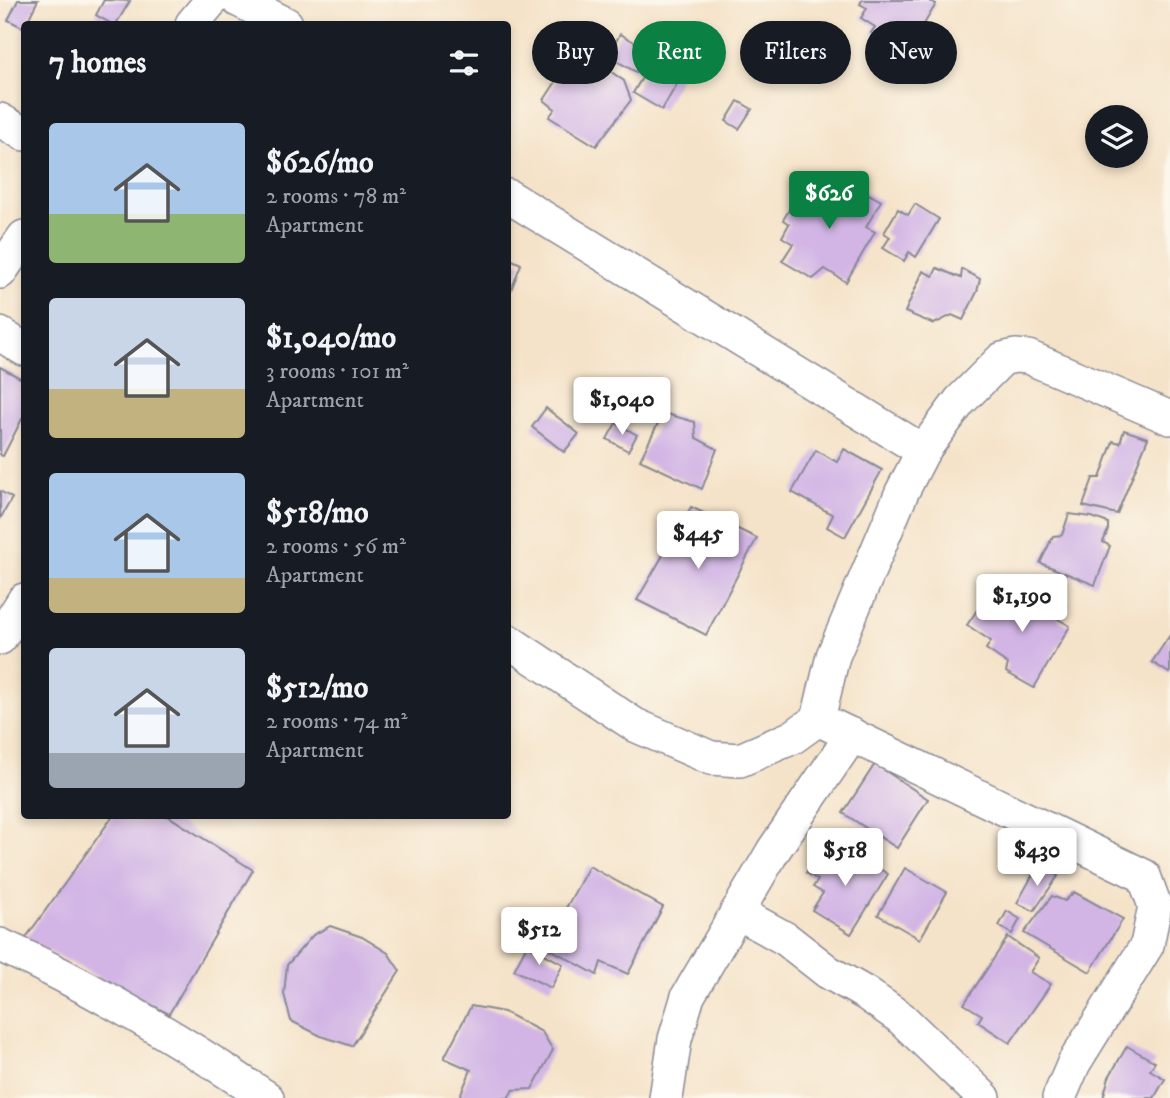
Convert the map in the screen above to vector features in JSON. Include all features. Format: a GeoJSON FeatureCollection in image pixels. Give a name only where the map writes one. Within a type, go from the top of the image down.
{"type":"FeatureCollection","features":[{"type":"Feature","properties":{"kind":"street"},"geometry":{"type":"LineString","coordinates":[[194,21],[212,0]]}},
{"type":"Feature","properties":{"kind":"street"},"geometry":{"type":"LineString","coordinates":[[238,0],[280,21]]}},
{"type":"Feature","properties":{"kind":"street"},"geometry":{"type":"LineString","coordinates":[[0,120],[21,132]]}},
{"type":"Feature","properties":{"kind":"street"},"geometry":{"type":"LineString","coordinates":[[511,198],[923,451]]}},
{"type":"Feature","properties":{"kind":"street"},"geometry":{"type":"LineString","coordinates":[[0,272],[21,241]]}},
{"type":"Feature","properties":{"kind":"street"},"geometry":{"type":"LineString","coordinates":[[0,334],[21,347]]}},
{"type":"Feature","properties":{"kind":"street"},"geometry":{"type":"LineString","coordinates":[[511,643],[635,725],[711,758],[740,760],[793,737],[818,719],[833,656],[902,492],[923,451],[960,401],[1002,359],[1028,357],[1170,418]]}},
{"type":"Feature","properties":{"kind":"street"},"geometry":{"type":"LineString","coordinates":[[0,638],[21,605]]}},
{"type":"Feature","properties":{"kind":"street"},"geometry":{"type":"LineString","coordinates":[[818,719],[1144,876],[1155,906],[1147,945],[1074,1063],[1059,1098]]}},
{"type":"Feature","properties":{"kind":"street"},"geometry":{"type":"LineString","coordinates":[[666,1098],[675,1039],[688,996],[773,851],[852,735]]}},
{"type":"Feature","properties":{"kind":"street"},"geometry":{"type":"LineString","coordinates":[[737,912],[786,939],[828,972],[865,992],[901,1017],[985,1098]]}},
{"type":"Feature","properties":{"kind":"street"},"geometry":{"type":"LineString","coordinates":[[0,946],[46,966],[201,1054],[267,1098]]}},
{"type":"Feature","properties":{"kind":"building"},"geometry":{"type":"Polygon","coordinates":[[[18,0],[38,0],[28,21],[21,21],[21,26],[8,20],[18,0]]]}},
{"type":"Feature","properties":{"kind":"building"},"geometry":{"type":"Polygon","coordinates":[[[104,0],[130,1],[118,21],[107,21],[96,15],[104,0]]]}},
{"type":"Feature","properties":{"kind":"building"},"geometry":{"type":"Polygon","coordinates":[[[862,0],[928,0],[936,4],[926,21],[866,21],[861,18],[867,8],[860,4],[862,0]]]}},
{"type":"Feature","properties":{"kind":"building"},"geometry":{"type":"Polygon","coordinates":[[[620,34],[632,41],[632,70],[618,62],[620,34]]]}},
{"type":"Feature","properties":{"kind":"building"},"geometry":{"type":"Polygon","coordinates":[[[618,77],[624,81],[631,100],[596,146],[549,117],[555,109],[544,100],[554,84],[618,84],[618,77]]]}},
{"type":"Feature","properties":{"kind":"building"},"geometry":{"type":"Polygon","coordinates":[[[638,84],[677,84],[662,110],[633,93],[638,84]]]}},
{"type":"Feature","properties":{"kind":"building"},"geometry":{"type":"Polygon","coordinates":[[[738,101],[752,109],[739,129],[726,121],[738,101]]]}},
{"type":"Feature","properties":{"kind":"building"},"geometry":{"type":"Polygon","coordinates":[[[847,182],[881,201],[866,227],[875,232],[846,282],[825,269],[813,279],[782,261],[793,244],[782,237],[789,224],[783,220],[800,192],[808,197],[816,185],[838,198],[847,182]]]}},
{"type":"Feature","properties":{"kind":"building"},"geometry":{"type":"Polygon","coordinates":[[[915,204],[939,219],[916,257],[909,252],[904,261],[883,248],[890,237],[884,233],[898,209],[908,215],[915,204]]]}},
{"type":"Feature","properties":{"kind":"building"},"geometry":{"type":"Polygon","coordinates":[[[511,259],[521,264],[511,290],[511,259]]]}},
{"type":"Feature","properties":{"kind":"building"},"geometry":{"type":"Polygon","coordinates":[[[937,268],[961,278],[962,269],[980,279],[977,292],[963,320],[952,315],[934,324],[905,312],[923,271],[933,276],[937,268]]]}},
{"type":"Feature","properties":{"kind":"building"},"geometry":{"type":"Polygon","coordinates":[[[0,367],[21,378],[21,421],[3,456],[0,455],[0,367]]]}},
{"type":"Feature","properties":{"kind":"building"},"geometry":{"type":"Polygon","coordinates":[[[546,408],[579,434],[564,452],[532,427],[546,408]]]}},
{"type":"Feature","properties":{"kind":"building"},"geometry":{"type":"Polygon","coordinates":[[[663,413],[695,422],[696,438],[717,449],[702,489],[640,460],[663,413]]]}},
{"type":"Feature","properties":{"kind":"building"},"geometry":{"type":"Polygon","coordinates":[[[616,423],[637,435],[628,451],[607,439],[616,423]]]}},
{"type":"Feature","properties":{"kind":"building"},"geometry":{"type":"Polygon","coordinates":[[[1124,430],[1148,438],[1117,514],[1083,506],[1093,478],[1100,478],[1113,441],[1120,443],[1124,430]]]}},
{"type":"Feature","properties":{"kind":"building"},"geometry":{"type":"Polygon","coordinates":[[[844,449],[882,470],[845,537],[827,527],[833,515],[792,492],[816,450],[837,462],[844,449]]]}},
{"type":"Feature","properties":{"kind":"building"},"geometry":{"type":"Polygon","coordinates":[[[0,491],[12,498],[0,519],[0,491]]]}},
{"type":"Feature","properties":{"kind":"building"},"geometry":{"type":"Polygon","coordinates":[[[691,507],[757,538],[706,635],[637,600],[691,507]]]}},
{"type":"Feature","properties":{"kind":"building"},"geometry":{"type":"Polygon","coordinates":[[[1069,514],[1092,517],[1108,523],[1103,542],[1110,546],[1095,585],[1040,563],[1053,536],[1062,535],[1069,514]]]}},
{"type":"Feature","properties":{"kind":"building"},"geometry":{"type":"Polygon","coordinates":[[[1020,590],[1040,603],[1049,595],[1066,605],[1058,619],[1070,626],[1034,688],[1006,672],[1008,664],[986,649],[991,641],[967,625],[986,597],[1007,610],[1020,590]]]}},
{"type":"Feature","properties":{"kind":"building"},"geometry":{"type":"Polygon","coordinates":[[[1170,635],[1170,671],[1169,673],[1152,662],[1170,635]]]}},
{"type":"Feature","properties":{"kind":"building"},"geometry":{"type":"Polygon","coordinates":[[[875,764],[928,799],[897,848],[843,813],[875,764]]]}},
{"type":"Feature","properties":{"kind":"building"},"geometry":{"type":"Polygon","coordinates":[[[111,819],[173,819],[253,870],[169,1014],[25,939],[111,819]]]}},
{"type":"Feature","properties":{"kind":"building"},"geometry":{"type":"Polygon","coordinates":[[[844,847],[888,874],[851,934],[812,910],[823,893],[813,887],[818,880],[806,873],[818,854],[834,864],[844,847]]]}},
{"type":"Feature","properties":{"kind":"building"},"geometry":{"type":"Polygon","coordinates":[[[1039,864],[1058,876],[1034,911],[1017,903],[1039,864]]]}},
{"type":"Feature","properties":{"kind":"building"},"geometry":{"type":"Polygon","coordinates":[[[589,866],[663,907],[628,974],[601,962],[597,975],[545,946],[589,866]]]}},
{"type":"Feature","properties":{"kind":"building"},"geometry":{"type":"Polygon","coordinates":[[[905,868],[947,892],[920,939],[878,915],[905,868]]]}},
{"type":"Feature","properties":{"kind":"building"},"geometry":{"type":"Polygon","coordinates":[[[1074,892],[1123,919],[1090,972],[1024,933],[1052,896],[1065,901],[1074,892]]]}},
{"type":"Feature","properties":{"kind":"building"},"geometry":{"type":"Polygon","coordinates":[[[1007,911],[1020,919],[1012,934],[999,926],[1007,911]]]}},
{"type":"Feature","properties":{"kind":"building"},"geometry":{"type":"Polygon","coordinates":[[[330,926],[362,937],[388,953],[400,971],[352,1046],[321,1036],[291,1021],[284,994],[287,965],[313,935],[330,926]]]}},
{"type":"Feature","properties":{"kind":"building"},"geometry":{"type":"Polygon","coordinates":[[[1008,937],[1039,958],[1030,972],[1051,984],[1010,1043],[978,1022],[982,1015],[964,1004],[1008,937]]]}},
{"type":"Feature","properties":{"kind":"building"},"geometry":{"type":"Polygon","coordinates":[[[527,945],[563,964],[551,988],[514,970],[527,945]]]}},
{"type":"Feature","properties":{"kind":"building"},"geometry":{"type":"Polygon","coordinates":[[[471,1006],[504,1012],[542,1032],[553,1050],[532,1089],[513,1090],[508,1098],[459,1098],[471,1070],[444,1058],[471,1006]]]}},
{"type":"Feature","properties":{"kind":"building"},"geometry":{"type":"Polygon","coordinates":[[[1127,1046],[1155,1062],[1150,1070],[1165,1079],[1154,1098],[1103,1098],[1109,1077],[1127,1046]]]}}]}
